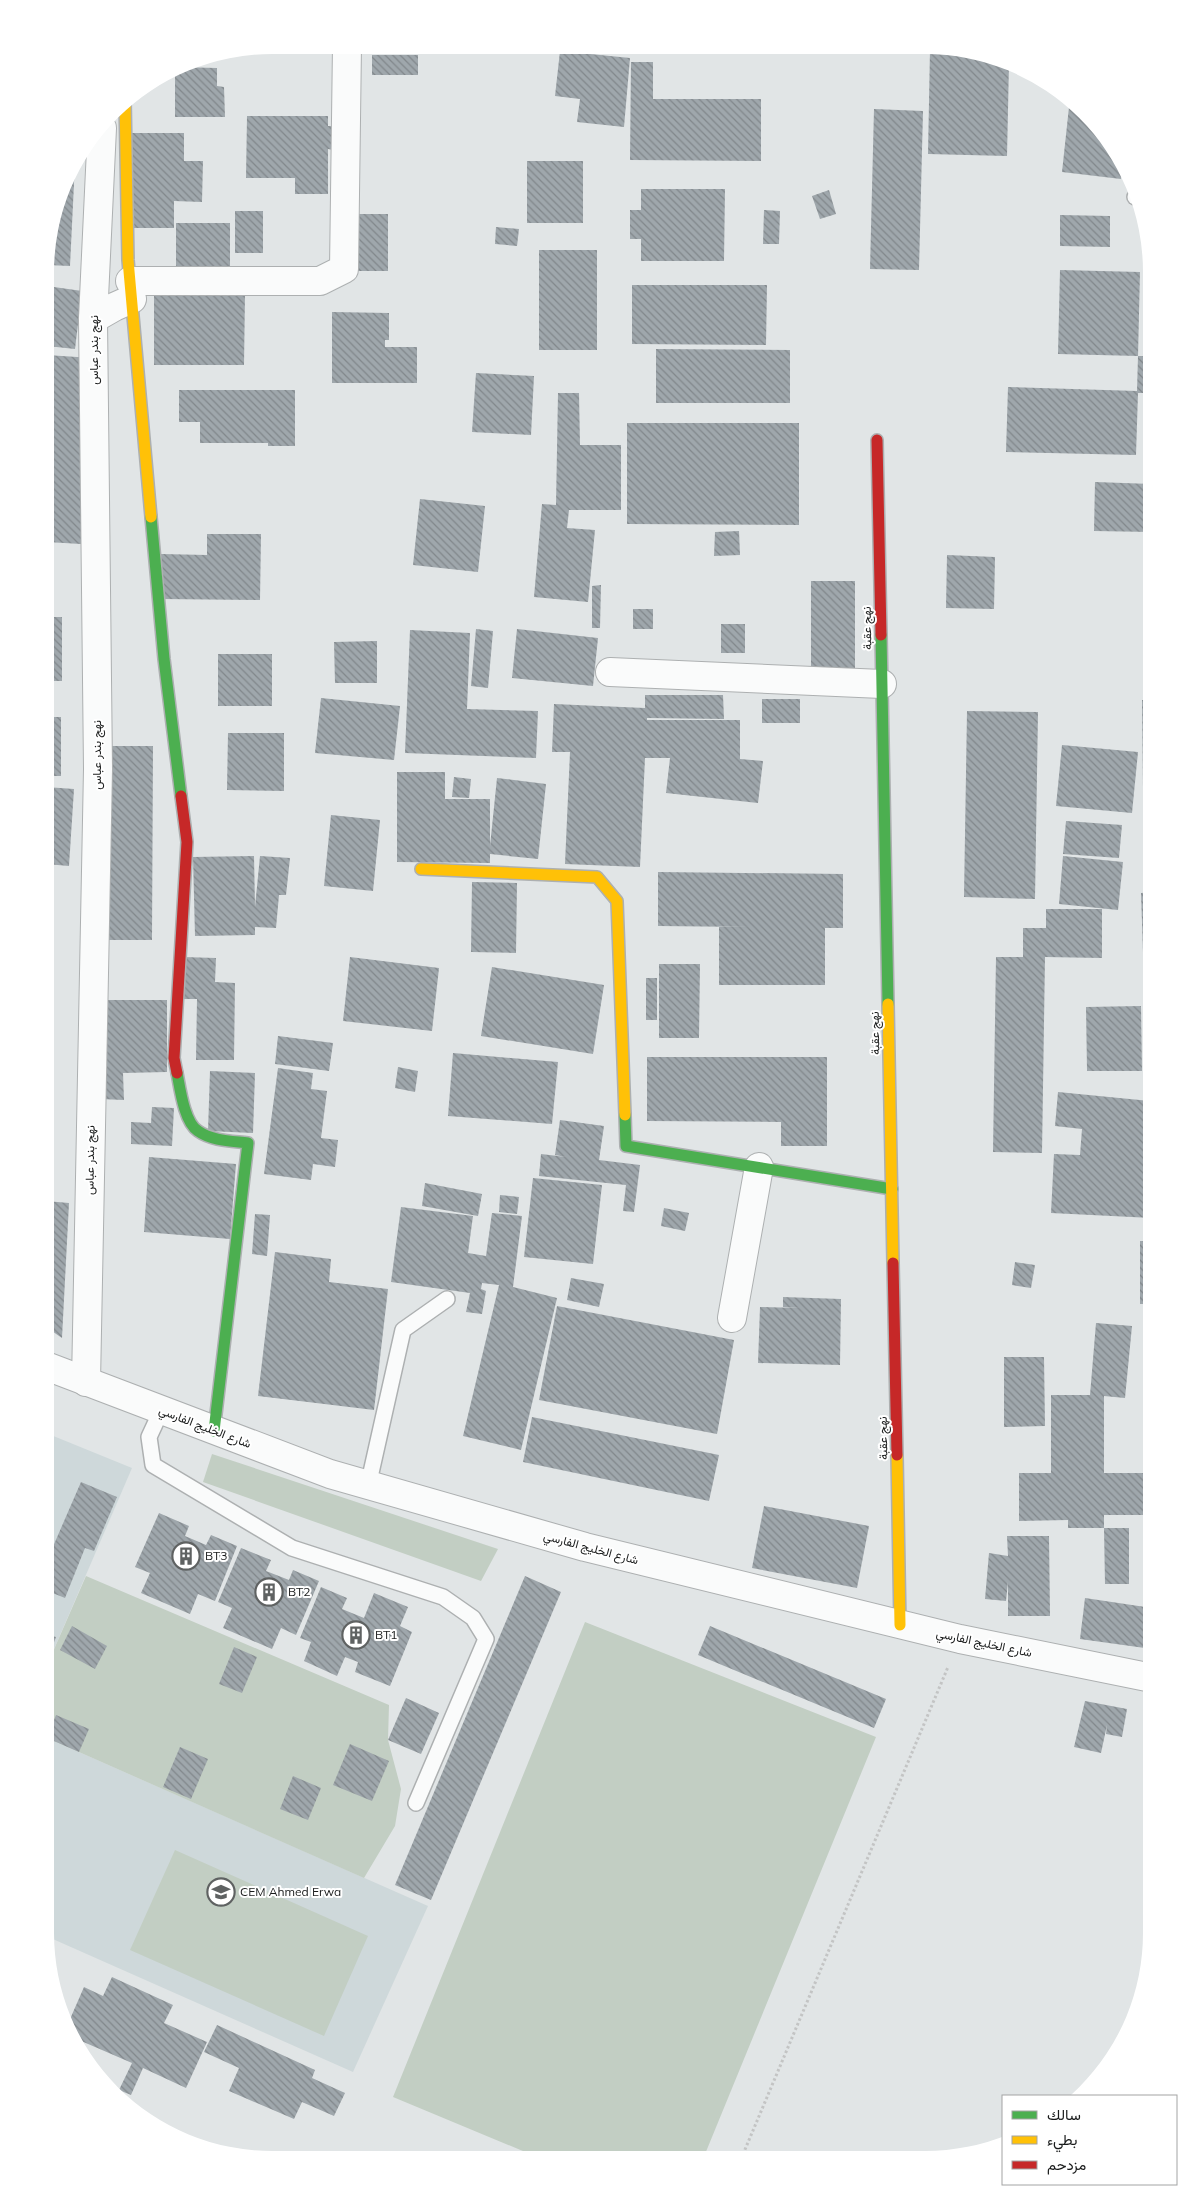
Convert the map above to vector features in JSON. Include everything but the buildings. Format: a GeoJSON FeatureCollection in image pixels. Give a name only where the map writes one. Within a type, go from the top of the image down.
{"type":"FeatureCollection","features":[{"type":"Feature","properties":{"kind":"street"},"geometry":{"type":"LineString","coordinates":[[93,319],[131,290],[320,281],[344,269],[347,54]]}},
{"type":"Feature","properties":{"kind":"street"},"geometry":{"type":"LineString","coordinates":[[125,111],[128,260],[164,659],[188,842],[174,1058],[185,1110],[197,1131],[217,1139],[248,1143],[214,1431]]}},
{"type":"Feature","properties":{"kind":"street","name":"نهج بندر عباس"},"geometry":{"type":"LineString","coordinates":[[86,1382],[98,769],[93,319],[102,136]]}},
{"type":"Feature","properties":{"kind":"street","name":"نهج عقبة"},"geometry":{"type":"LineString","coordinates":[[878,440],[900,1625]]}},
{"type":"Feature","properties":{"kind":"street"},"geometry":{"type":"LineString","coordinates":[[610,672],[882,684]]}},
{"type":"Feature","properties":{"kind":"street"},"geometry":{"type":"LineString","coordinates":[[421,869],[597,877],[618,901],[626,1146],[892,1189]]}},
{"type":"Feature","properties":{"kind":"street"},"geometry":{"type":"LineString","coordinates":[[732,1318],[759,1167]]}},
{"type":"Feature","properties":{"kind":"street","name":"شارع الخليج الفارسي"},"geometry":{"type":"LineString","coordinates":[[54,1369],[214,1431],[368,1486],[585,1547],[900,1625],[1143,1676]]}},
{"type":"Feature","properties":{"kind":"lane"},"geometry":{"type":"LineString","coordinates":[[368,1486],[403,1330],[447,1299]]}},
{"type":"Feature","properties":{"kind":"lane"},"geometry":{"type":"LineString","coordinates":[[162,1411],[149,1437],[153,1465],[292,1548],[443,1597],[473,1618],[486,1639],[416,1803]]}},
{"type":"Feature","properties":{"kind":"path"},"geometry":{"type":"LineString","coordinates":[[745,2151],[960,1639]]}},
{"type":"Feature","properties":{"kind":"shaded area"},"geometry":{"type":"Polygon","coordinates":[[[54,1436],[132,1468],[54,1649],[54,1436]]]}},
{"type":"Feature","properties":{"kind":"shaded area"},"geometry":{"type":"Polygon","coordinates":[[[212,1454],[498,1549],[481,1581],[203,1482],[212,1454]]]}},
{"type":"Feature","properties":{"kind":"shaded area"},"geometry":{"type":"Polygon","coordinates":[[[86,1576],[389,1705],[388,1740],[401,1789],[395,1826],[364,1878],[54,1741],[54,1649],[86,1576]]]}},
{"type":"Feature","properties":{"kind":"shaded area"},"geometry":{"type":"Polygon","coordinates":[[[585,1622],[876,1737],[706,2151],[523,2151],[393,2097],[585,1622]]]}},
{"type":"Feature","properties":{"kind":"shaded area","name":"CEM Ahmed Erwa"},"geometry":{"type":"Polygon","coordinates":[[[54,1741],[428,1906],[353,2072],[54,1940],[54,1741]]]}},
{"type":"Feature","properties":{"kind":"shaded area"},"geometry":{"type":"Polygon","coordinates":[[[175,1850],[368,1936],[324,2036],[130,1950],[175,1850]]]}},
{"type":"Feature","properties":{"kind":"traffic: fast"},"geometry":{"type":"LineString","coordinates":[[151,517],[164,659],[181,796]]}},
{"type":"Feature","properties":{"kind":"traffic: fast"},"geometry":{"type":"LineString","coordinates":[[881,635],[888,1004]]}},
{"type":"Feature","properties":{"kind":"traffic: fast"},"geometry":{"type":"LineString","coordinates":[[177,1073],[183,1104],[193,1127],[209,1137],[248,1143],[214,1431]]}},
{"type":"Feature","properties":{"kind":"traffic: fast"},"geometry":{"type":"LineString","coordinates":[[625,1115],[626,1146],[892,1189]]}},
{"type":"Feature","properties":{"kind":"traffic: slow"},"geometry":{"type":"LineString","coordinates":[[125,111],[128,260],[151,517]]}},
{"type":"Feature","properties":{"kind":"traffic: slow"},"geometry":{"type":"LineString","coordinates":[[421,869],[597,877],[617,901],[625,1115]]}},
{"type":"Feature","properties":{"kind":"traffic: slow"},"geometry":{"type":"LineString","coordinates":[[888,1004],[893,1263]]}},
{"type":"Feature","properties":{"kind":"traffic: slow"},"geometry":{"type":"LineString","coordinates":[[897,1455],[900,1625]]}},
{"type":"Feature","properties":{"kind":"traffic: jam"},"geometry":{"type":"LineString","coordinates":[[877,440],[881,635]]}},
{"type":"Feature","properties":{"kind":"traffic: jam"},"geometry":{"type":"LineString","coordinates":[[177,1073],[174,1058],[187,842],[181,796]]}},
{"type":"Feature","properties":{"kind":"traffic: jam"},"geometry":{"type":"LineString","coordinates":[[893,1263],[897,1455]]}},
{"type":"Feature","properties":{"kind":"place","name":"BT3"},"geometry":{"type":"Point","coordinates":[186,1556]}},
{"type":"Feature","properties":{"kind":"place","name":"BT2"},"geometry":{"type":"Point","coordinates":[269,1592]}},
{"type":"Feature","properties":{"kind":"place","name":"BT1"},"geometry":{"type":"Point","coordinates":[356,1635]}},
{"type":"Feature","properties":{"kind":"place","name":"CEM Ahmed Erwa"},"geometry":{"type":"Point","coordinates":[221,1892]}}]}
